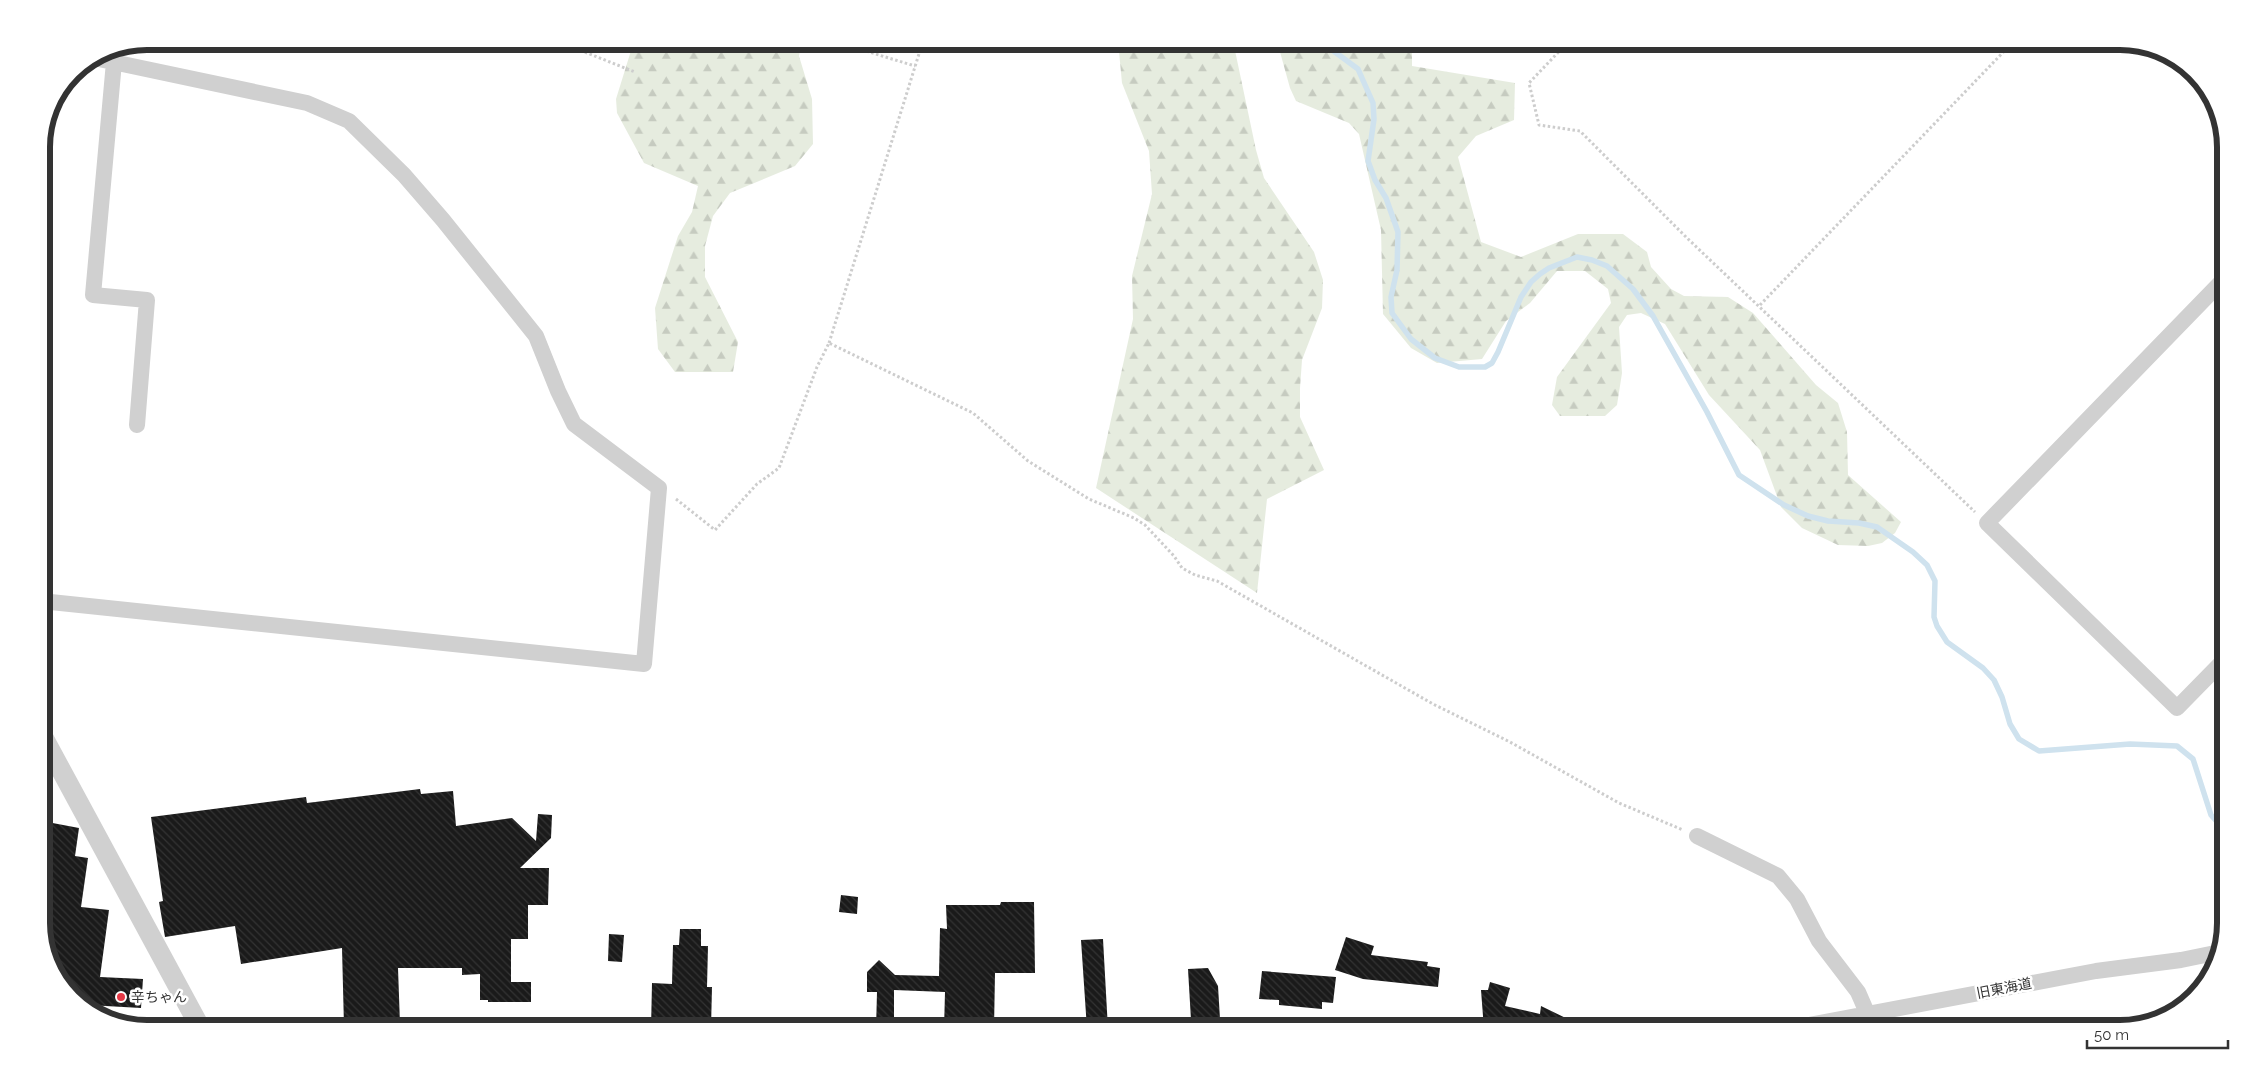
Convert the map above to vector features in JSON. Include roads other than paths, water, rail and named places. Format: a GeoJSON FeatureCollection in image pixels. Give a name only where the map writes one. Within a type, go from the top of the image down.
{"type":"FeatureCollection","features":[{"type":"Feature","properties":{"kind":"street"},"geometry":{"type":"LineString","coordinates":[[50,602],[644,664],[659,488],[574,424],[558,391],[536,336],[404,175],[349,121],[307,103],[104,60]]}},
{"type":"Feature","properties":{"kind":"street"},"geometry":{"type":"LineString","coordinates":[[114,62],[92,295],[147,300],[137,425]]}},
{"type":"Feature","properties":{"kind":"street"},"geometry":{"type":"LineString","coordinates":[[2217,286],[1986,523],[2177,708],[2217,667]]}},
{"type":"Feature","properties":{"kind":"street"},"geometry":{"type":"LineString","coordinates":[[50,748],[196,1020]]}},
{"type":"Feature","properties":{"kind":"street"},"geometry":{"type":"LineString","coordinates":[[1697,836],[1778,876],[1797,899],[1819,941],[1858,992],[1868,1015]]}},
{"type":"Feature","properties":{"kind":"street","name":"旧東海道"},"geometry":{"type":"LineString","coordinates":[[1839,1020],[2096,971],[2180,960],[2212,954]]}},
{"type":"Feature","properties":{"kind":"waterway"},"geometry":{"type":"LineString","coordinates":[[1332,50],[1358,69],[1373,103],[1374,119],[1368,161],[1375,180],[1386,198],[1398,232],[1397,270],[1391,297],[1392,313],[1411,339],[1435,358],[1459,367],[1485,367],[1492,363],[1498,352],[1521,297],[1531,282],[1540,274],[1549,268],[1577,257],[1607,266],[1633,289],[1653,316],[1707,412],[1739,475],[1784,505],[1808,516],[1828,521],[1859,523],[1877,527],[1913,552],[1927,565],[1935,581],[1934,617],[1937,626],[1947,642],[1983,668],[1994,680],[2002,697],[2010,724],[2019,739],[2039,751],[2130,744],[2177,746],[2193,759],[2211,815],[2217,822]]}},
{"type":"Feature","properties":{"kind":"place","name":"辛ちゃん"},"geometry":{"type":"Point","coordinates":[121,997]}}]}
